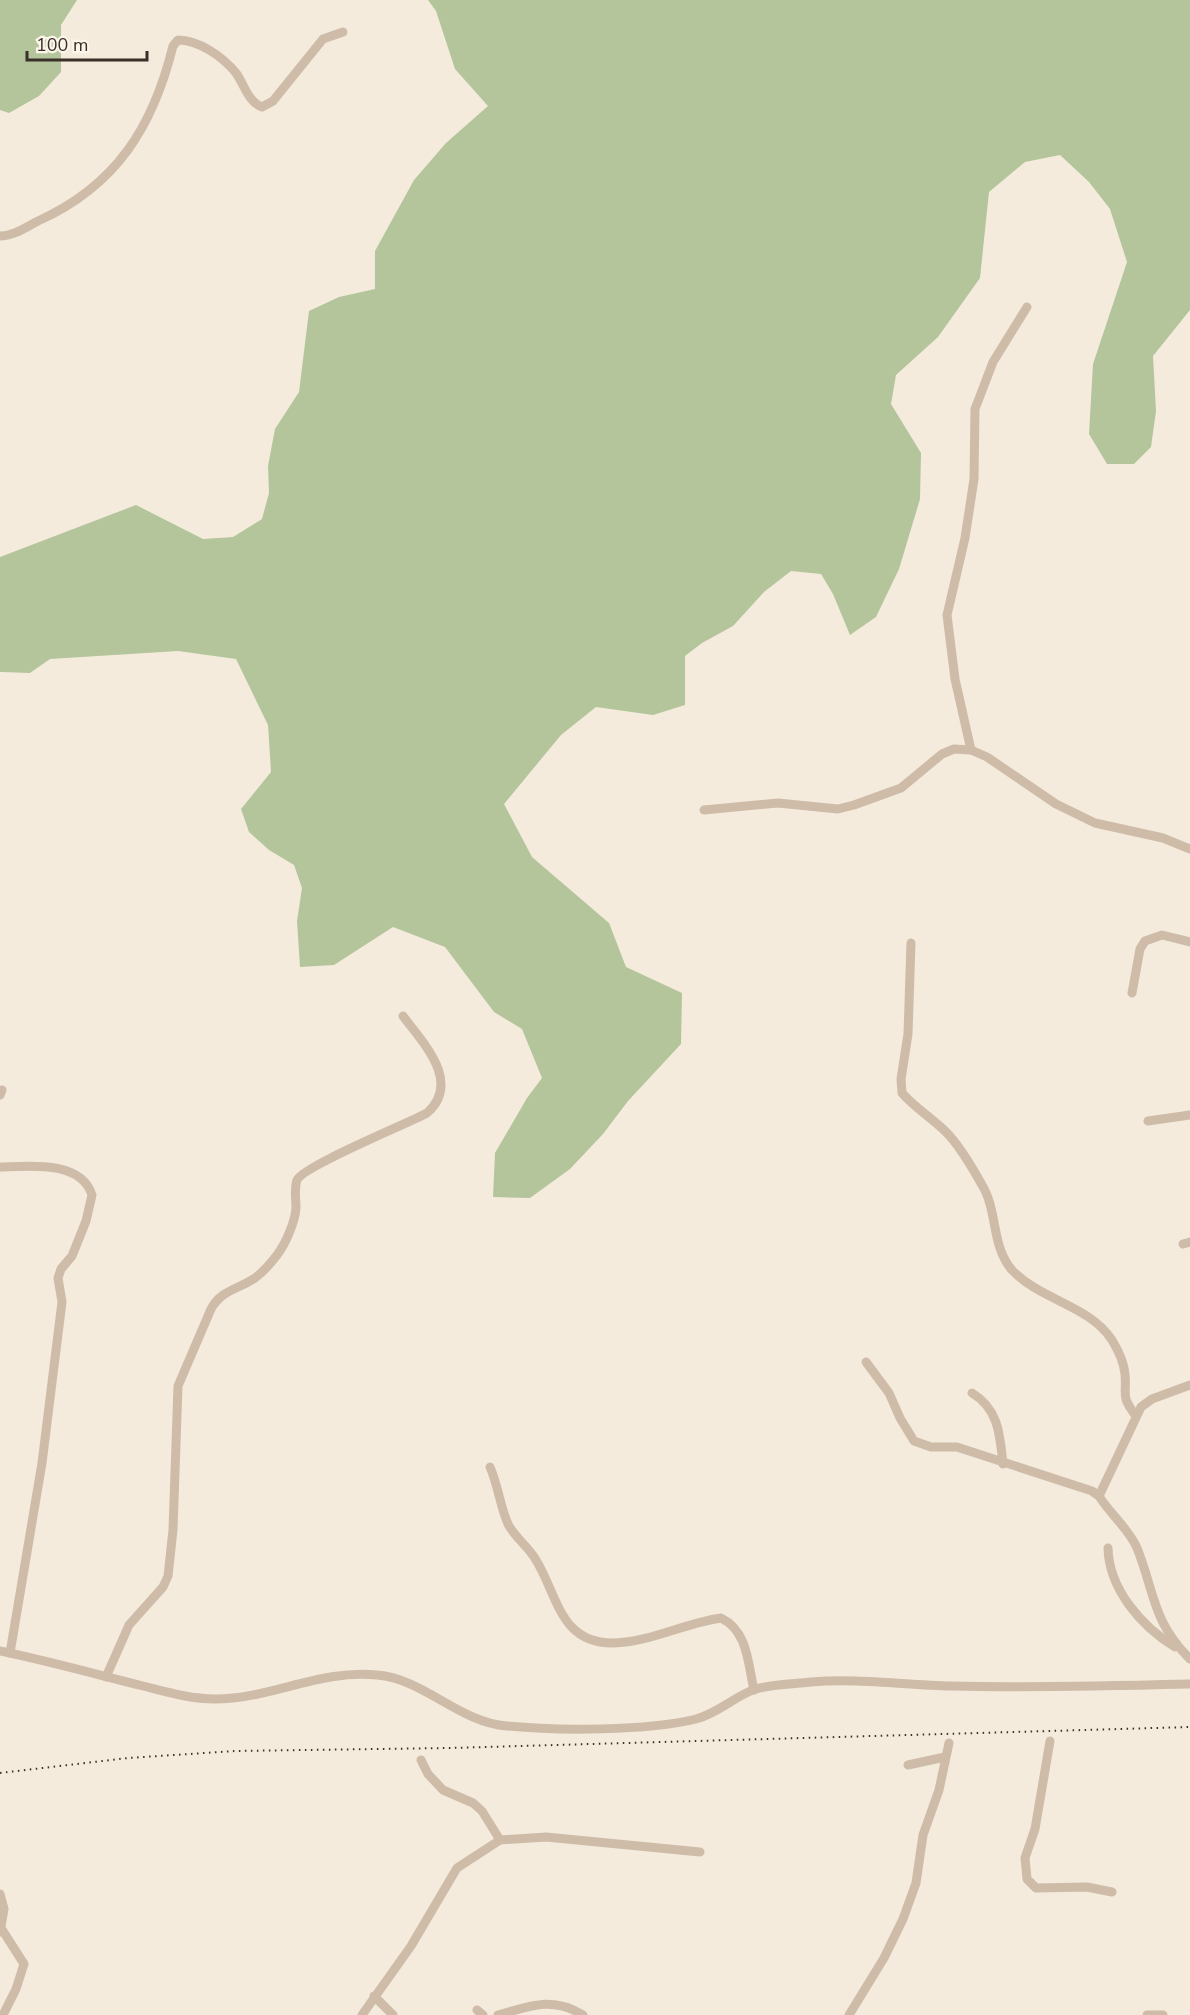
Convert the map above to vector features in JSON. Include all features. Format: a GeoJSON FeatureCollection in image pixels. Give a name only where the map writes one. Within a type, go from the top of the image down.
{"type":"FeatureCollection","features":[{"type":"Feature","properties":{"kind":"street"},"geometry":{"type":"LineString","coordinates":[[0,236],[12,234],[54,214],[89,192],[115,169],[141,131],[154,103],[173,45],[178,40],[198,45],[224,61],[236,73],[252,100],[262,107],[273,101],[323,39],[343,32]]}},
{"type":"Feature","properties":{"kind":"street"},"geometry":{"type":"LineString","coordinates":[[971,750],[955,679],[947,615],[965,538],[974,478],[975,409],[993,362],[1027,307]]}},
{"type":"Feature","properties":{"kind":"street"},"geometry":{"type":"LineString","coordinates":[[704,810],[778,803],[838,808],[854,805],[901,788],[942,754],[954,748],[971,750],[1004,767],[1056,804],[1095,823],[1163,838],[1190,849]]}},
{"type":"Feature","properties":{"kind":"street"},"geometry":{"type":"LineString","coordinates":[[1132,993],[1140,949],[1145,941],[1162,935],[1190,942]]}},
{"type":"Feature","properties":{"kind":"street"},"geometry":{"type":"LineString","coordinates":[[911,943],[908,1034],[901,1079],[902,1092],[947,1133],[979,1179],[990,1201],[1002,1254],[1011,1268],[1027,1283],[1100,1327],[1112,1340],[1124,1366],[1123,1393],[1128,1406],[1136,1416]]}},
{"type":"Feature","properties":{"kind":"street"},"geometry":{"type":"LineString","coordinates":[[106,1677],[129,1625],[163,1587],[168,1576],[173,1530],[178,1386],[216,1300],[226,1291],[254,1279],[278,1254],[286,1240],[296,1210],[296,1182],[299,1176],[333,1157],[427,1113],[438,1100],[442,1085],[440,1072],[433,1057],[403,1016]]}},
{"type":"Feature","properties":{"kind":"street"},"geometry":{"type":"LineString","coordinates":[[1148,1121],[1190,1114]]}},
{"type":"Feature","properties":{"kind":"street"},"geometry":{"type":"LineString","coordinates":[[0,1167],[65,1170],[82,1178],[92,1195],[86,1221],[72,1256],[61,1269],[58,1278],[62,1302],[42,1463],[5,1652],[189,1698],[214,1699],[268,1693],[321,1677],[350,1674],[378,1675],[411,1684],[457,1710],[483,1721],[505,1726],[583,1728],[663,1724],[696,1718],[726,1707],[754,1690],[813,1682],[849,1681],[1019,1687],[1190,1684]]}},
{"type":"Feature","properties":{"kind":"street"},"geometry":{"type":"LineString","coordinates":[[866,1362],[889,1393],[914,1441],[931,1448],[957,1447],[1003,1464],[1034,1471],[1099,1496],[1132,1539],[1153,1603],[1169,1637],[1187,1656]]}},
{"type":"Feature","properties":{"kind":"street"},"geometry":{"type":"LineString","coordinates":[[1099,1496],[1136,1416],[1152,1399],[1190,1385]]}},
{"type":"Feature","properties":{"kind":"street"},"geometry":{"type":"LineString","coordinates":[[972,1393],[986,1403],[998,1425],[1003,1464]]}},
{"type":"Feature","properties":{"kind":"street"},"geometry":{"type":"LineString","coordinates":[[490,1467],[509,1527],[535,1557],[551,1585],[566,1623],[579,1635],[596,1642],[617,1643],[703,1620],[721,1618],[730,1623],[742,1636],[754,1690]]}},
{"type":"Feature","properties":{"kind":"street"},"geometry":{"type":"LineString","coordinates":[[1108,1548],[1109,1566],[1126,1601],[1162,1640],[1187,1656]]}},
{"type":"Feature","properties":{"kind":"street"},"geometry":{"type":"LineString","coordinates":[[1050,1742],[1035,1828],[1026,1858],[1027,1879],[1036,1888],[1087,1887],[1112,1892]]}},
{"type":"Feature","properties":{"kind":"street"},"geometry":{"type":"LineString","coordinates":[[849,2015],[884,1958],[903,1919],[916,1883],[922,1835],[939,1790],[949,1743]]}},
{"type":"Feature","properties":{"kind":"street"},"geometry":{"type":"LineString","coordinates":[[908,1765],[945,1757]]}},
{"type":"Feature","properties":{"kind":"street"},"geometry":{"type":"LineString","coordinates":[[421,1761],[428,1774],[442,1790],[473,1803],[482,1811],[500,1840]]}},
{"type":"Feature","properties":{"kind":"street"},"geometry":{"type":"LineString","coordinates":[[362,2015],[411,1946],[458,1868],[500,1840],[546,1837],[700,1852]]}},
{"type":"Feature","properties":{"kind":"street"},"geometry":{"type":"LineString","coordinates":[[0,1894],[4,1909],[1,1930],[24,1964],[16,1989],[3,2015]]}},
{"type":"Feature","properties":{"kind":"street"},"geometry":{"type":"LineString","coordinates":[[374,1995],[393,2015]]}},
{"type":"Feature","properties":{"kind":"street"},"geometry":{"type":"LineString","coordinates":[[498,2015],[536,2004],[573,2007],[583,2015]]}},
{"type":"Feature","properties":{"kind":"street"},"geometry":{"type":"LineString","coordinates":[[1148,2015],[1162,2015]]}},
{"type":"Feature","properties":{"kind":"green space"},"geometry":{"type":"Polygon","coordinates":[[[0,0],[77,0],[61,25],[61,72],[39,96],[9,113],[0,110],[0,0]]]}},
{"type":"Feature","properties":{"kind":"green space"},"geometry":{"type":"Polygon","coordinates":[[[428,0],[1190,0],[1190,310],[1153,356],[1156,411],[1151,447],[1134,464],[1107,464],[1089,434],[1093,364],[1127,262],[1110,209],[1089,182],[1060,155],[1025,162],[989,192],[980,278],[938,337],[896,375],[891,404],[921,453],[920,499],[899,569],[876,617],[850,635],[833,594],[821,574],[791,571],[764,592],[733,626],[702,643],[685,656],[685,705],[653,715],[596,707],[561,735],[504,804],[532,857],[609,923],[626,967],[682,993],[681,1044],[570,1169],[530,1198],[493,1197],[495,1153],[527,1098],[542,1078],[522,1029],[494,1012],[445,947],[393,927],[334,965],[300,967],[297,921],[302,888],[294,865],[269,850],[249,832],[241,809],[271,772],[268,725],[236,659],[178,651],[50,659],[30,673],[0,672],[0,557],[136,505],[203,539],[233,537],[262,519],[269,493],[268,466],[275,429],[299,392],[309,311],[339,297],[375,289],[375,251],[414,180],[446,143],[488,106],[455,69],[436,11],[428,0]]]}},
{"type":"Feature","properties":{"kind":"railway"},"geometry":{"type":"LineString","coordinates":[[0,1773],[128,1758],[235,1751],[450,1748],[1190,1727]]}}]}
